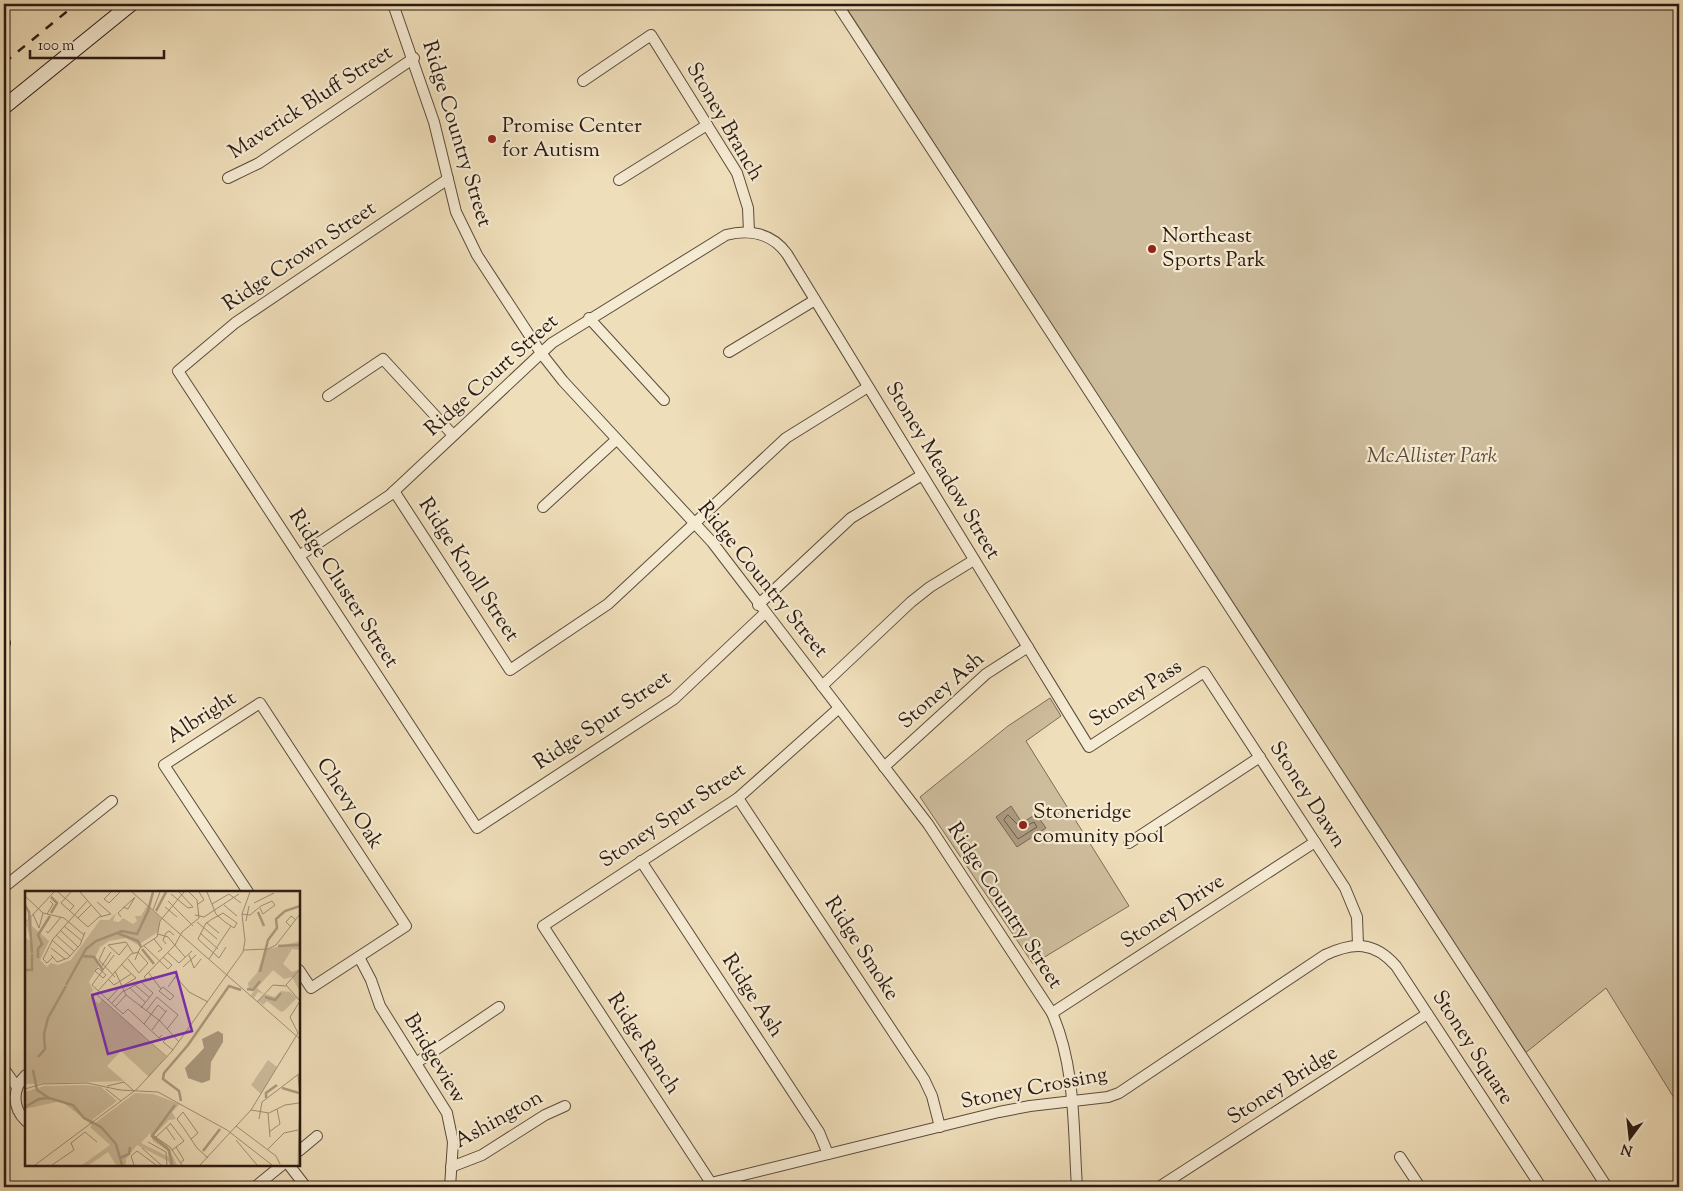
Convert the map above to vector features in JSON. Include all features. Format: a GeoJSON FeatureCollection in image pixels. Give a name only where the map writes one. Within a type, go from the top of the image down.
{"type":"FeatureCollection","features":[{"type":"Feature","properties":{"kind":"main road"},"geometry":{"type":"LineString","coordinates":[[4,107],[131,4]]}},
{"type":"Feature","properties":{"kind":"street","name":"Ridge Country Street"},"geometry":{"type":"LineString","coordinates":[[393,4],[414,58],[443,152],[456,212],[477,255],[541,353],[579,400],[695,523],[822,686],[928,824],[1052,1013],[1064,1044],[1071,1102],[1077,1187]]}},
{"type":"Feature","properties":{"kind":"street"},"geometry":{"type":"LineString","coordinates":[[837,4],[1607,1187]]}},
{"type":"Feature","properties":{"kind":"street","name":"Stoney Branch"},"geometry":{"type":"LineString","coordinates":[[583,81],[651,35],[737,174],[745,191],[749,232]]}},
{"type":"Feature","properties":{"kind":"street","name":"Maverick Bluff Street"},"geometry":{"type":"LineString","coordinates":[[228,178],[259,163],[414,58]]}},
{"type":"Feature","properties":{"kind":"street"},"geometry":{"type":"LineString","coordinates":[[619,180],[707,125]]}},
{"type":"Feature","properties":{"kind":"street","name":"Ridge Crown Street"},"geometry":{"type":"LineString","coordinates":[[178,371],[235,323],[448,179]]}},
{"type":"Feature","properties":{"kind":"street","name":"Ridge Court Street"},"geometry":{"type":"LineString","coordinates":[[299,556],[372,509],[394,491],[541,353],[589,318],[719,239],[739,232],[749,232]]}},
{"type":"Feature","properties":{"kind":"street","name":"Stoney Meadow Street"},"geometry":{"type":"LineString","coordinates":[[749,232],[767,236],[784,250],[1089,747]]}},
{"type":"Feature","properties":{"kind":"street"},"geometry":{"type":"LineString","coordinates":[[729,352],[815,300]]}},
{"type":"Feature","properties":{"kind":"street"},"geometry":{"type":"LineString","coordinates":[[589,318],[664,400]]}},
{"type":"Feature","properties":{"kind":"street"},"geometry":{"type":"LineString","coordinates":[[328,396],[383,359],[453,435]]}},
{"type":"Feature","properties":{"kind":"street","name":"Ridge Cluster Street"},"geometry":{"type":"LineString","coordinates":[[178,371],[477,828]]}},
{"type":"Feature","properties":{"kind":"street"},"geometry":{"type":"LineString","coordinates":[[695,523],[786,438],[868,387]]}},
{"type":"Feature","properties":{"kind":"street"},"geometry":{"type":"LineString","coordinates":[[543,507],[616,440]]}},
{"type":"Feature","properties":{"kind":"street","name":"Ridge Spur Street"},"geometry":{"type":"LineString","coordinates":[[477,828],[674,699],[851,518],[922,475]]}},
{"type":"Feature","properties":{"kind":"street","name":"Ridge Knoll Street"},"geometry":{"type":"LineString","coordinates":[[394,491],[510,670],[596,613],[695,523]]}},
{"type":"Feature","properties":{"kind":"street"},"geometry":{"type":"LineString","coordinates":[[822,686],[911,602],[930,587],[974,560]]}},
{"type":"Feature","properties":{"kind":"street","name":"Stoney Ash"},"geometry":{"type":"LineString","coordinates":[[884,767],[986,674],[1028,647]]}},
{"type":"Feature","properties":{"kind":"street","name":"Stoney Pass"},"geometry":{"type":"LineString","coordinates":[[1089,747],[1204,672]]}},
{"type":"Feature","properties":{"kind":"street","name":"Stoney Dawn"},"geometry":{"type":"LineString","coordinates":[[1204,672],[1351,900],[1357,917],[1358,946]]}},
{"type":"Feature","properties":{"kind":"street","name":"Albright"},"geometry":{"type":"LineString","coordinates":[[247,891],[164,765],[260,703]]}},
{"type":"Feature","properties":{"kind":"street","name":"Chevy Oak"},"geometry":{"type":"LineString","coordinates":[[260,703],[406,926],[359,957]]}},
{"type":"Feature","properties":{"kind":"street","name":"Stoney Spur Street"},"geometry":{"type":"LineString","coordinates":[[543,926],[738,798],[839,708]]}},
{"type":"Feature","properties":{"kind":"street"},"geometry":{"type":"LineString","coordinates":[[1129,843],[1260,757]]}},
{"type":"Feature","properties":{"kind":"street","name":"Ridge Smoke"},"geometry":{"type":"LineString","coordinates":[[738,798],[924,1079],[932,1096],[940,1127]]}},
{"type":"Feature","properties":{"kind":"street"},"geometry":{"type":"LineString","coordinates":[[4,887],[112,801]]}},
{"type":"Feature","properties":{"kind":"street","name":"Stoney Drive"},"geometry":{"type":"LineString","coordinates":[[1052,1013],[1315,842]]}},
{"type":"Feature","properties":{"kind":"street","name":"Ridge Ash"},"geometry":{"type":"LineString","coordinates":[[641,862],[819,1132],[828,1154]]}},
{"type":"Feature","properties":{"kind":"street","name":"Ridge Ranch"},"geometry":{"type":"LineString","coordinates":[[543,926],[711,1183]]}},
{"type":"Feature","properties":{"kind":"street","name":"Stoney Crossing"},"geometry":{"type":"LineString","coordinates":[[711,1183],[1025,1106],[1096,1100],[1119,1093],[1325,955],[1340,949],[1358,946]]}},
{"type":"Feature","properties":{"kind":"street","name":"Stoney Square"},"geometry":{"type":"LineString","coordinates":[[1358,946],[1371,948],[1388,958],[1541,1187]]}},
{"type":"Feature","properties":{"kind":"street"},"geometry":{"type":"LineString","coordinates":[[300,972],[311,988],[359,957]]}},
{"type":"Feature","properties":{"kind":"street","name":"Bridgeview"},"geometry":{"type":"LineString","coordinates":[[359,957],[371,980],[380,1006],[447,1113],[453,1142],[450,1187]]}},
{"type":"Feature","properties":{"kind":"street"},"geometry":{"type":"LineString","coordinates":[[416,1062],[499,1007]]}},
{"type":"Feature","properties":{"kind":"street","name":"Stoney Bridge"},"geometry":{"type":"LineString","coordinates":[[1159,1187],[1427,1014]]}},
{"type":"Feature","properties":{"kind":"street"},"geometry":{"type":"LineString","coordinates":[[4,1069],[17,1087]]}},
{"type":"Feature","properties":{"kind":"street"},"geometry":{"type":"LineString","coordinates":[[25,1076],[17,1087],[16,1104],[19,1113],[25,1120]]}},
{"type":"Feature","properties":{"kind":"street","name":"Ashington"},"geometry":{"type":"LineString","coordinates":[[451,1166],[482,1156],[545,1115],[565,1106]]}},
{"type":"Feature","properties":{"kind":"street"},"geometry":{"type":"LineString","coordinates":[[300,1150],[316,1136]]}},
{"type":"Feature","properties":{"kind":"street"},"geometry":{"type":"LineString","coordinates":[[1400,1157],[1420,1187]]}},
{"type":"Feature","properties":{"kind":"street"},"geometry":{"type":"LineString","coordinates":[[255,1187],[281,1166]]}},
{"type":"Feature","properties":{"kind":"street"},"geometry":{"type":"LineString","coordinates":[[290,1166],[306,1187]]}},
{"type":"Feature","properties":{"kind":"green space","name":"McAllister Park"},"geometry":{"type":"Polygon","coordinates":[[[844,4],[1679,4],[1679,1106],[1606,988],[1524,1054],[844,4]]]}},
{"type":"Feature","properties":{"kind":"green space"},"geometry":{"type":"Polygon","coordinates":[[[1050,698],[1061,716],[1026,741],[1129,906],[1033,964],[920,797],[1008,726],[1050,698]]]}},
{"type":"Feature","properties":{"kind":"water","name":"Stoneridge comunity pool"},"geometry":{"type":"Polygon","coordinates":[[[1011,806],[1022,823],[1036,814],[1046,828],[1017,847],[996,817],[1011,806]]]}},
{"type":"Feature","properties":{"kind":"railway"},"geometry":{"type":"LineString","coordinates":[[4,63],[76,4]]}},
{"type":"Feature","properties":{"kind":"place","name":"Promise Center for Autism"},"geometry":{"type":"Point","coordinates":[492,139]}},
{"type":"Feature","properties":{"kind":"place","name":"Northeast Sports Park"},"geometry":{"type":"Point","coordinates":[1152,249]}},
{"type":"Feature","properties":{"kind":"place","name":"Stoneridge comunity pool"},"geometry":{"type":"Point","coordinates":[1023,825]}}]}
